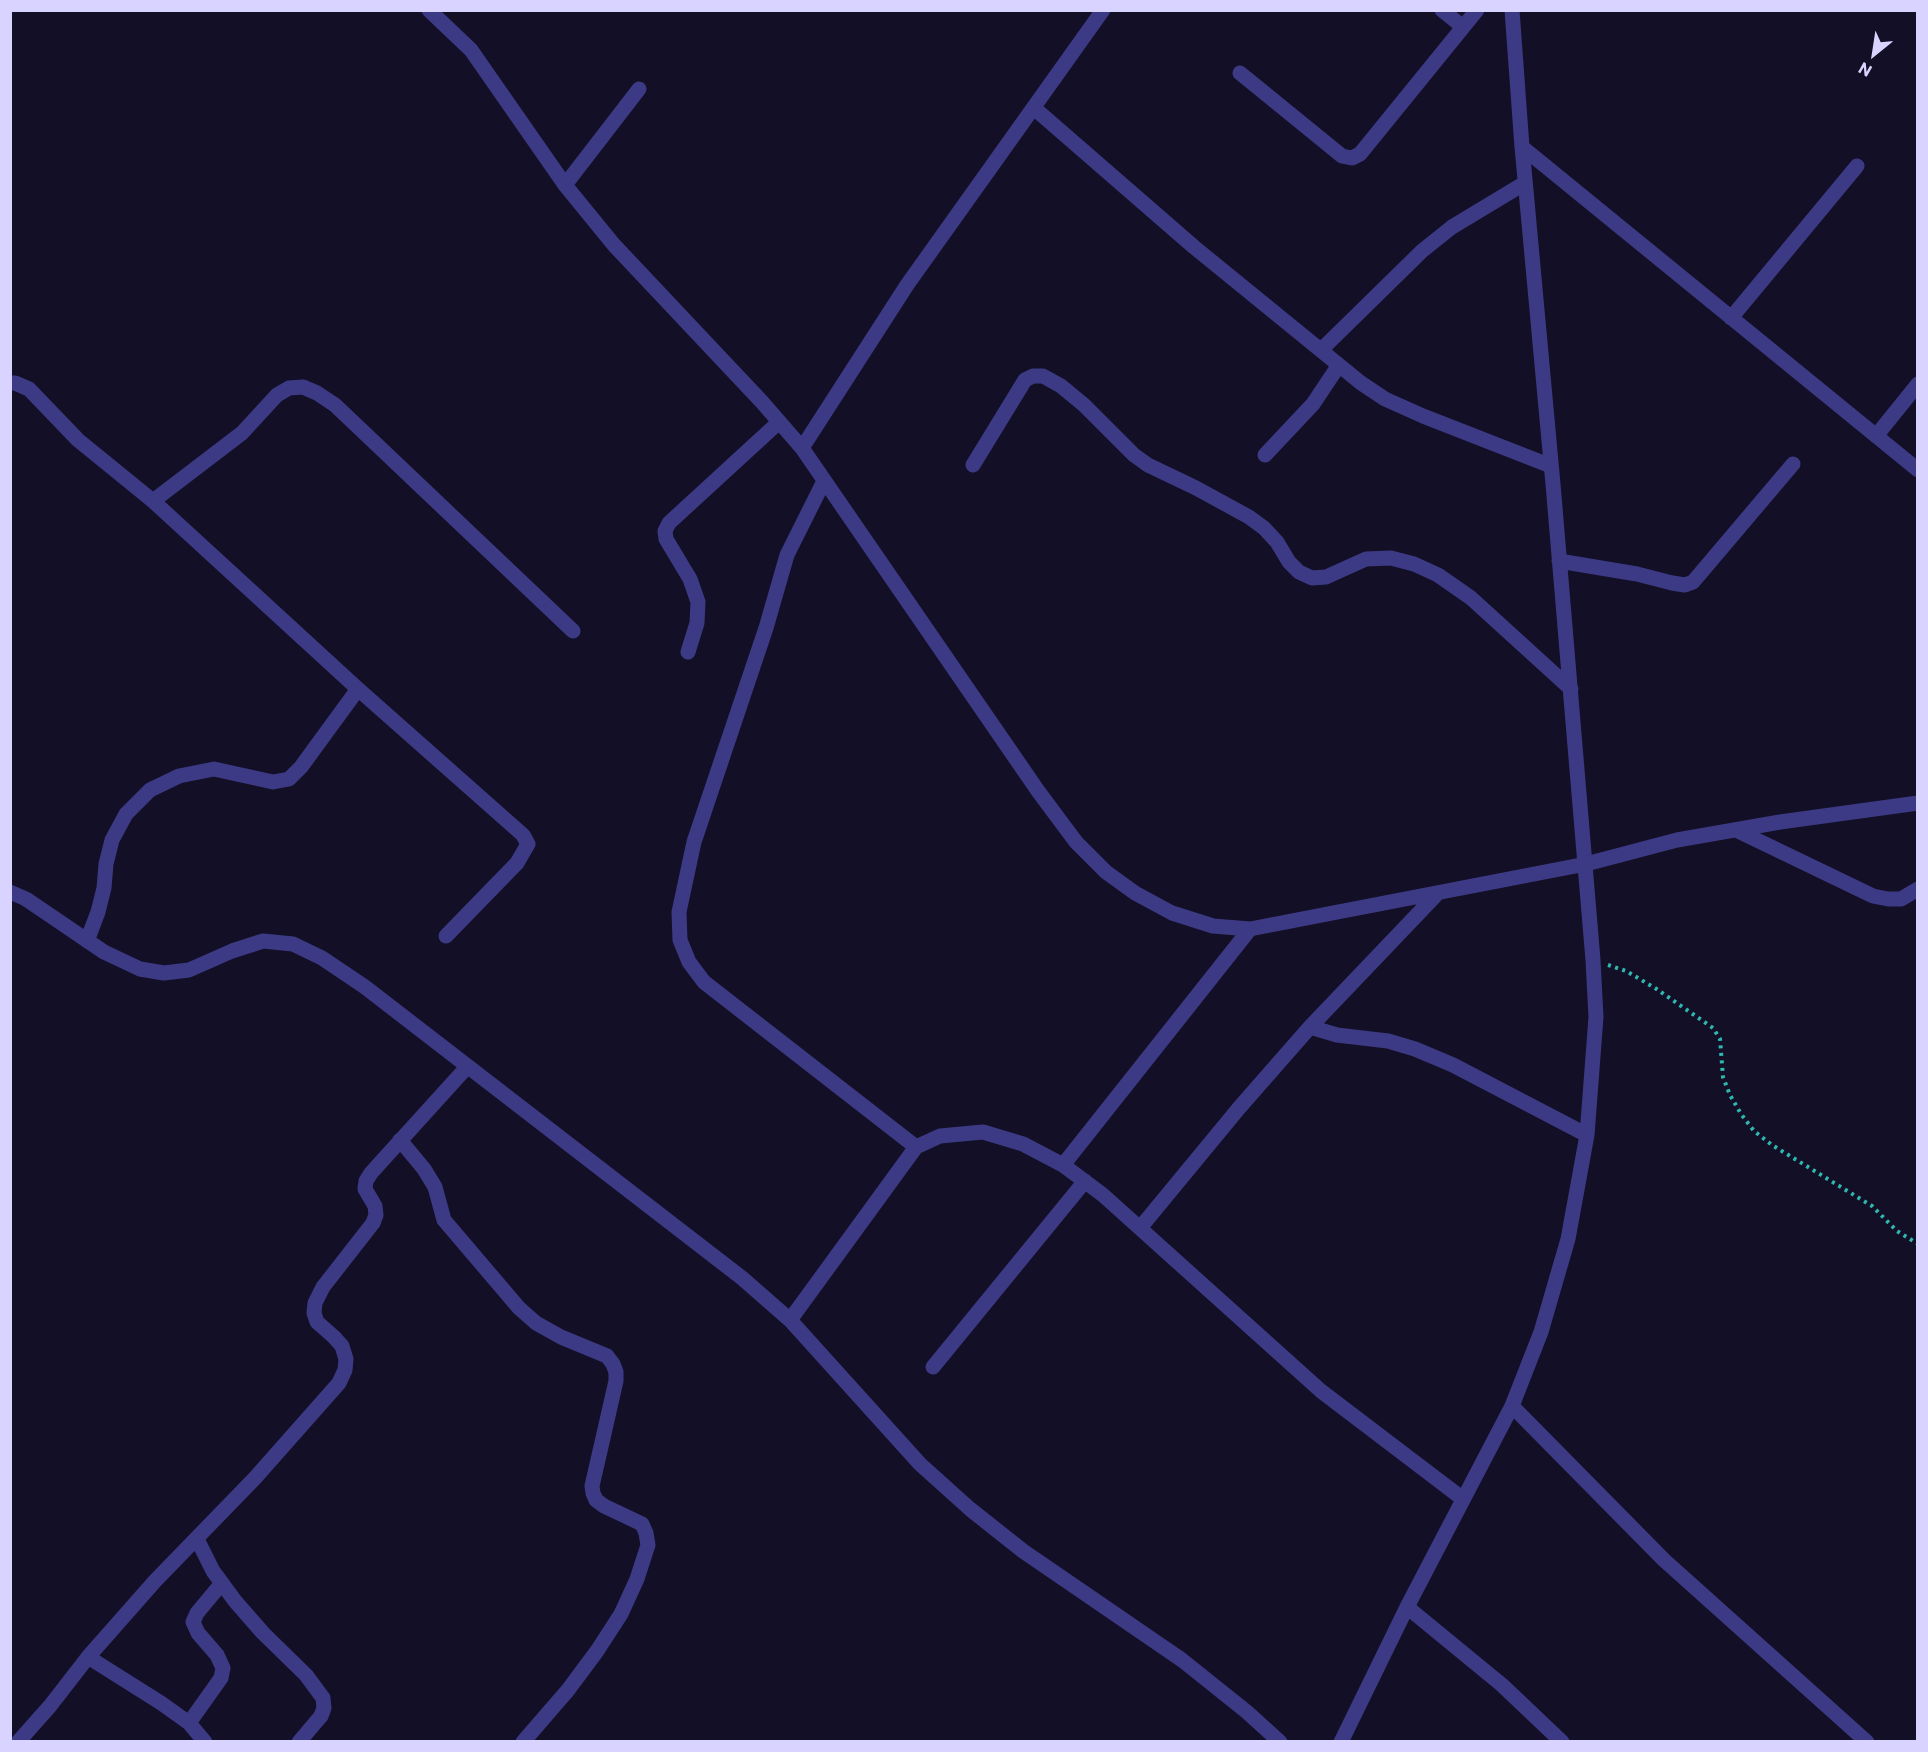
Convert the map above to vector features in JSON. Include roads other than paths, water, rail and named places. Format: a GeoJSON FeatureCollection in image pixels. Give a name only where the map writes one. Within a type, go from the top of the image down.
{"type":"FeatureCollection","features":[{"type":"Feature","properties":{"kind":"street"},"geometry":{"type":"LineString","coordinates":[[429,10],[471,50],[565,185],[614,245],[802,448],[1038,791],[1076,842],[1106,872],[1135,893],[1172,913],[1213,926],[1250,929],[1436,895],[1586,864],[1677,840],[1917,803]]}},
{"type":"Feature","properties":{"kind":"street"},"geometry":{"type":"LineString","coordinates":[[802,448],[907,285],[1103,10]]}},
{"type":"Feature","properties":{"kind":"street"},"geometry":{"type":"LineString","coordinates":[[1442,10],[1462,27]]}},
{"type":"Feature","properties":{"kind":"street"},"geometry":{"type":"LineString","coordinates":[[1240,73],[1342,156],[1352,158],[1360,154],[1478,10]]}},
{"type":"Feature","properties":{"kind":"street"},"geometry":{"type":"LineString","coordinates":[[1341,1742],[1407,1607],[1512,1406],[1541,1332],[1568,1239],[1587,1136],[1596,1017],[1593,960],[1512,10]]}},
{"type":"Feature","properties":{"kind":"street"},"geometry":{"type":"LineString","coordinates":[[565,185],[639,89]]}},
{"type":"Feature","properties":{"kind":"street"},"geometry":{"type":"LineString","coordinates":[[1034,108],[1186,240],[1361,383],[1385,399],[1423,416],[1551,466]]}},
{"type":"Feature","properties":{"kind":"street"},"geometry":{"type":"LineString","coordinates":[[1522,147],[1917,470]]}},
{"type":"Feature","properties":{"kind":"street"},"geometry":{"type":"LineString","coordinates":[[1731,318],[1857,166]]}},
{"type":"Feature","properties":{"kind":"street"},"geometry":{"type":"LineString","coordinates":[[1321,350],[1422,252],[1452,227],[1525,183]]}},
{"type":"Feature","properties":{"kind":"street"},"geometry":{"type":"LineString","coordinates":[[1265,455],[1313,404],[1339,365]]}},
{"type":"Feature","properties":{"kind":"street"},"geometry":{"type":"LineString","coordinates":[[973,465],[1025,380],[1033,376],[1043,376],[1061,386],[1084,405],[1134,455],[1148,465],[1196,488],[1249,517],[1264,528],[1299,572],[1312,579],[1326,577],[1365,559],[1391,558],[1414,564],[1438,575],[1471,598],[1571,689]]}},
{"type":"Feature","properties":{"kind":"street"},"geometry":{"type":"LineString","coordinates":[[10,383],[29,389],[78,440],[153,501],[523,835],[528,844],[517,863],[446,936]]}},
{"type":"Feature","properties":{"kind":"street"},"geometry":{"type":"LineString","coordinates":[[1876,436],[1917,384]]}},
{"type":"Feature","properties":{"kind":"street"},"geometry":{"type":"LineString","coordinates":[[153,501],[242,433],[277,395],[289,387],[303,387],[335,405],[573,631]]}},
{"type":"Feature","properties":{"kind":"street"},"geometry":{"type":"LineString","coordinates":[[688,652],[697,623],[698,602],[690,579],[666,539],[665,531],[669,523],[779,422]]}},
{"type":"Feature","properties":{"kind":"street"},"geometry":{"type":"LineString","coordinates":[[1559,561],[1637,574],[1672,583],[1685,585],[1693,582],[1793,464]]}},
{"type":"Feature","properties":{"kind":"street"},"geometry":{"type":"LineString","coordinates":[[824,481],[787,555],[766,628],[694,842],[679,912],[680,940],[689,962],[704,982],[916,1148]]}},
{"type":"Feature","properties":{"kind":"street"},"geometry":{"type":"LineString","coordinates":[[87,941],[105,888],[106,864],[112,840],[126,814],[150,790],[179,776],[214,769],[273,783],[289,778],[301,766],[358,688]]}},
{"type":"Feature","properties":{"kind":"street"},"geometry":{"type":"LineString","coordinates":[[1736,830],[1873,896],[1888,899],[1901,898],[1917,890]]}},
{"type":"Feature","properties":{"kind":"street"},"geometry":{"type":"LineString","coordinates":[[10,892],[26,899],[87,941],[140,969],[164,973],[189,970],[262,941],[293,944],[322,958],[365,987],[742,1278],[790,1320],[920,1464],[970,1509],[1023,1551],[1182,1660],[1247,1712],[1280,1742]]}},
{"type":"Feature","properties":{"kind":"street"},"geometry":{"type":"LineString","coordinates":[[1140,1228],[1239,1108],[1310,1027],[1436,895]]}},
{"type":"Feature","properties":{"kind":"street"},"geometry":{"type":"LineString","coordinates":[[1063,1165],[1250,929]]}},
{"type":"Feature","properties":{"kind":"street"},"geometry":{"type":"LineString","coordinates":[[1310,1027],[1337,1035],[1388,1041],[1415,1048],[1454,1065],[1587,1136]]}},
{"type":"Feature","properties":{"kind":"street"},"geometry":{"type":"LineString","coordinates":[[18,1742],[155,1581],[197,1539],[339,1383],[345,1370],[346,1359],[342,1346],[317,1322],[314,1313],[315,1303],[323,1287],[373,1223],[376,1215],[375,1206],[365,1190],[366,1181],[371,1173],[467,1067]]}},
{"type":"Feature","properties":{"kind":"street"},"geometry":{"type":"LineString","coordinates":[[790,1320],[916,1148],[940,1136],[983,1132],[1023,1144],[1063,1165],[1085,1181],[1321,1391],[1463,1499]]}},
{"type":"Feature","properties":{"kind":"street"},"geometry":{"type":"LineString","coordinates":[[400,1140],[424,1169],[435,1188],[444,1220],[519,1308],[536,1323],[561,1337],[606,1356],[616,1372],[616,1381],[592,1486],[593,1493],[596,1500],[604,1506],[642,1524],[648,1545],[637,1580],[621,1614],[568,1690],[523,1742]]}},
{"type":"Feature","properties":{"kind":"street"},"geometry":{"type":"LineString","coordinates":[[933,1367],[1085,1181]]}},
{"type":"Feature","properties":{"kind":"street"},"geometry":{"type":"LineString","coordinates":[[1512,1406],[1664,1560],[1867,1742]]}},
{"type":"Feature","properties":{"kind":"street"},"geometry":{"type":"LineString","coordinates":[[197,1539],[222,1583],[263,1633],[306,1674],[323,1698],[324,1708],[321,1716],[299,1742]]}},
{"type":"Feature","properties":{"kind":"street"},"geometry":{"type":"LineString","coordinates":[[189,1723],[221,1678],[223,1668],[217,1655],[198,1633],[193,1622],[197,1613],[222,1583]]}},
{"type":"Feature","properties":{"kind":"street"},"geometry":{"type":"LineString","coordinates":[[1407,1607],[1502,1685],[1562,1742]]}},
{"type":"Feature","properties":{"kind":"street"},"geometry":{"type":"LineString","coordinates":[[88,1657],[161,1702],[189,1723],[205,1742]]}}]}
